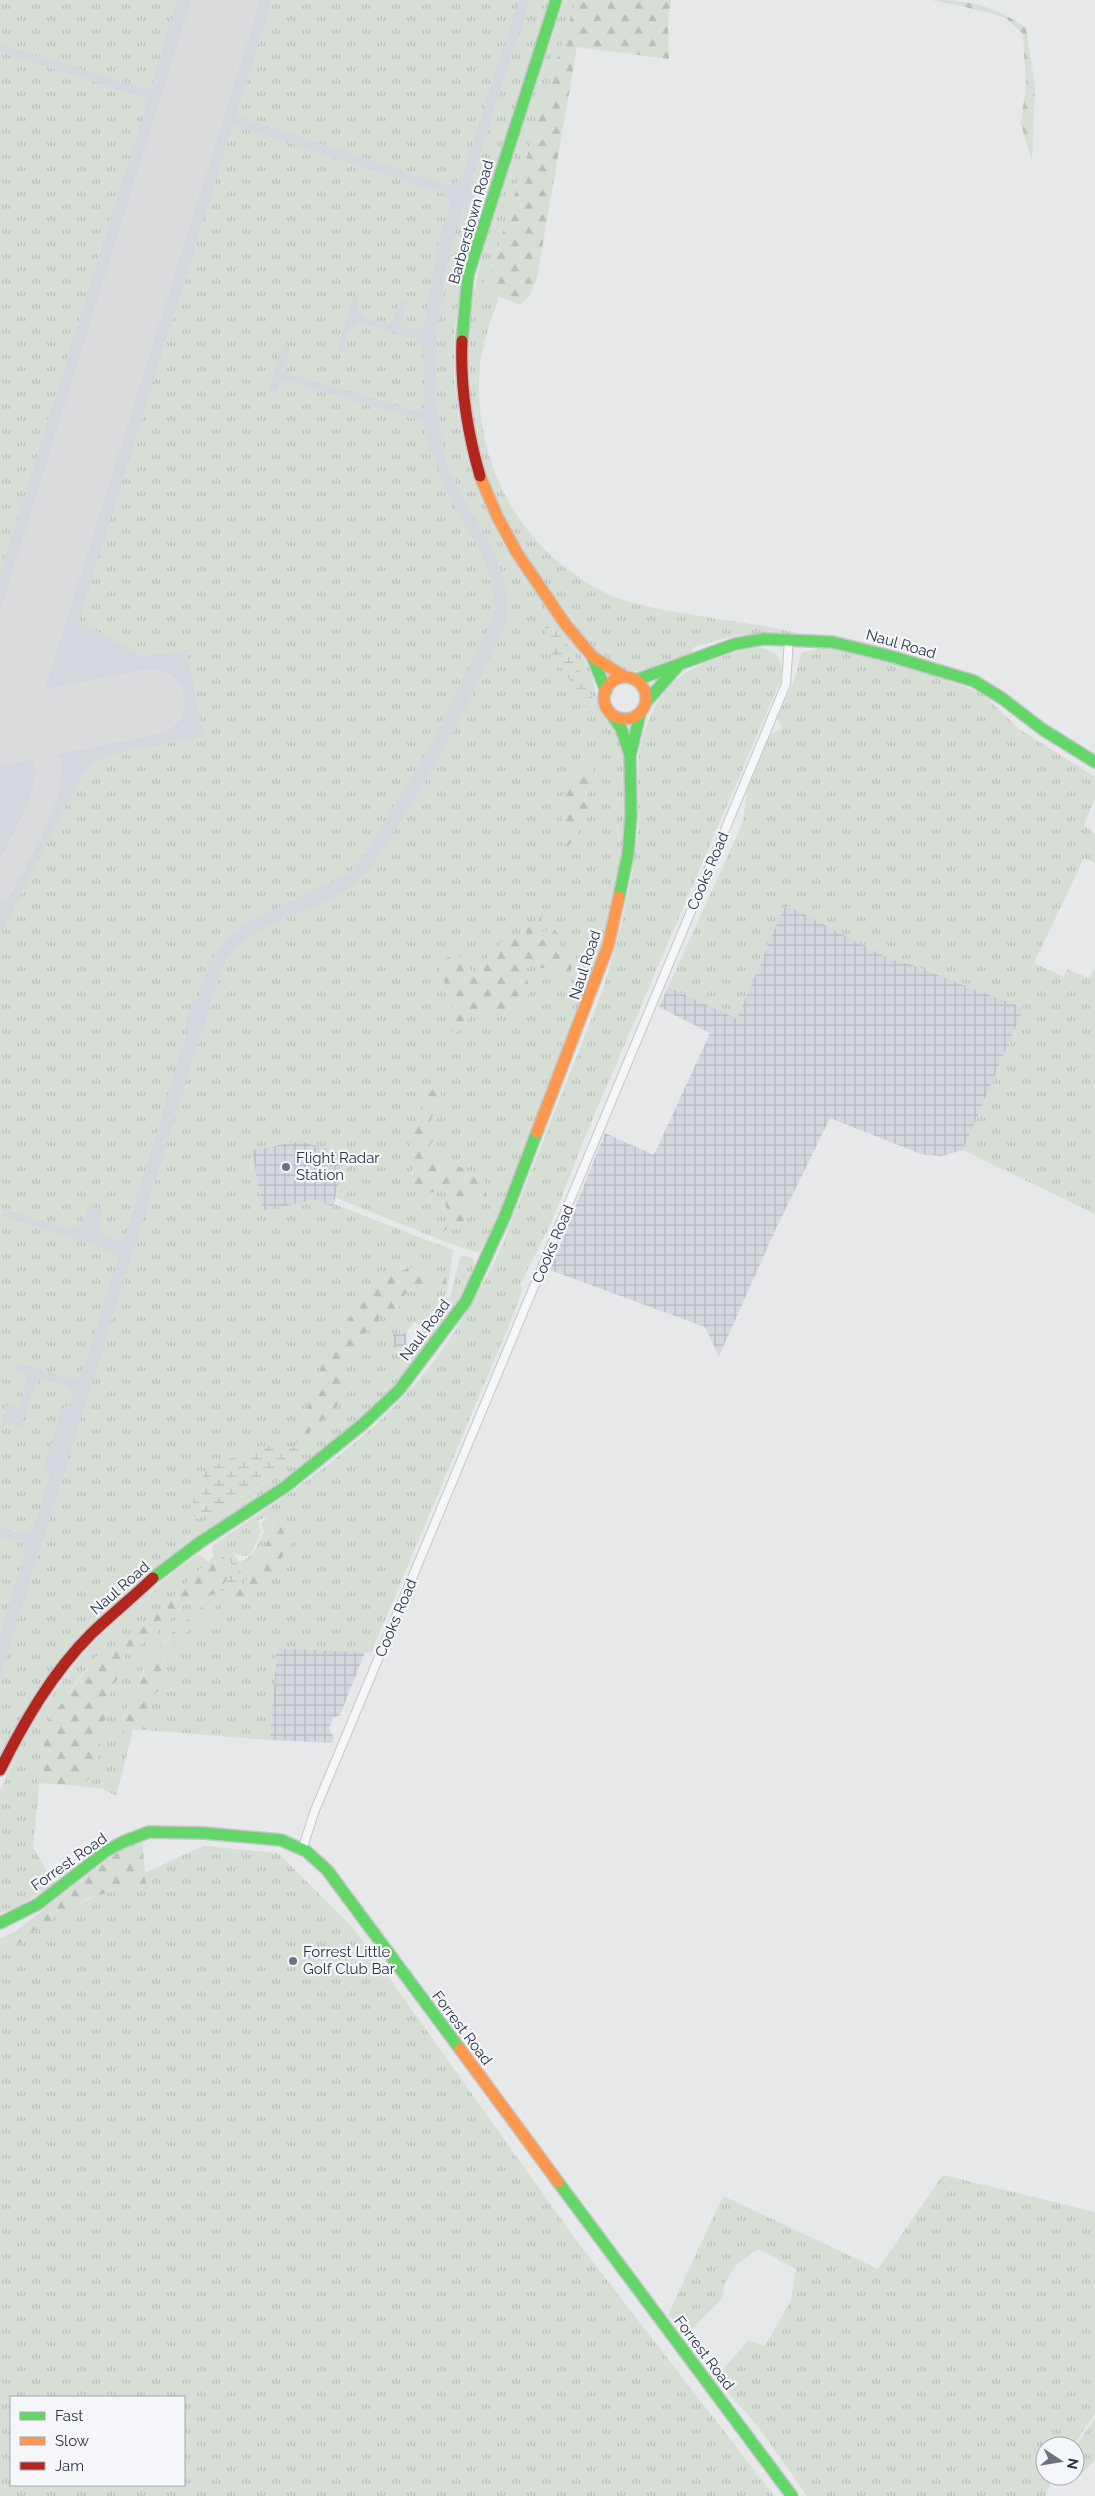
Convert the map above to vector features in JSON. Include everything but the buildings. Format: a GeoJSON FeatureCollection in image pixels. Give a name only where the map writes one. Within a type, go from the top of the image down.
{"type":"FeatureCollection","features":[{"type":"Feature","properties":{"kind":"street","name":"Barberstown Road"},"geometry":{"type":"LineString","coordinates":[[556,0],[468,275],[462,314],[460,356],[468,436],[479,476],[497,519],[517,555],[592,656],[631,679]]}},
{"type":"Feature","properties":{"kind":"street","name":"Naul Road"},"geometry":{"type":"LineString","coordinates":[[631,679],[678,666],[706,653],[735,644],[764,639],[832,642],[858,647],[974,681],[1042,729],[1095,762]]}},
{"type":"Feature","properties":{"kind":"street","name":"Cooks Road"},"geometry":{"type":"LineString","coordinates":[[303,1847],[315,1810],[786,684],[789,639]]}},
{"type":"Feature","properties":{"kind":"street"},"geometry":{"type":"LineString","coordinates":[[592,656],[606,691]]}},
{"type":"Feature","properties":{"kind":"street","name":"Naul Road"},"geometry":{"type":"LineString","coordinates":[[646,702],[678,666]]}},
{"type":"Feature","properties":{"kind":"street"},"geometry":{"type":"LineString","coordinates":[[631,679],[644,689],[646,702],[640,714],[628,719],[621,719],[609,711],[604,698],[606,691],[615,680],[631,679]]}},
{"type":"Feature","properties":{"kind":"street","name":"Naul Road"},"geometry":{"type":"LineString","coordinates":[[609,711],[621,728],[630,756]]}},
{"type":"Feature","properties":{"kind":"street","name":"Naul Road"},"geometry":{"type":"LineString","coordinates":[[0,1770],[18,1734],[51,1682],[90,1635],[157,1575],[199,1542],[285,1487],[363,1424],[399,1390],[435,1345],[466,1301],[486,1261],[530,1154],[608,946],[628,854],[631,816],[630,756],[640,714]]}},
{"type":"Feature","properties":{"kind":"street","name":"Forrest Road"},"geometry":{"type":"LineString","coordinates":[[0,1923],[14,1918],[37,1903],[129,1838],[146,1833],[192,1832],[281,1840],[303,1847],[315,1858],[361,1916],[792,2496]]}},
{"type":"Feature","properties":{"kind":"shaded area"},"geometry":{"type":"Polygon","coordinates":[[[0,0],[539,0],[467,220],[451,281],[455,458],[523,592],[0,1712],[0,0]]]}},
{"type":"Feature","properties":{"kind":"shaded area"},"geometry":{"type":"Polygon","coordinates":[[[785,904],[890,959],[910,964],[1024,1008],[963,1150],[941,1156],[921,1154],[830,1118],[774,1233],[719,1356],[705,1327],[550,1270],[605,1133],[654,1155],[710,1033],[659,1007],[668,987],[737,1018],[785,904]]]}},
{"type":"Feature","properties":{"kind":"shaded area"},"geometry":{"type":"Polygon","coordinates":[[[300,1141],[346,1154],[333,1207],[314,1200],[263,1211],[251,1150],[300,1141]]]}},
{"type":"Feature","properties":{"kind":"shaded area"},"geometry":{"type":"Polygon","coordinates":[[[406,1333],[407,1348],[394,1348],[393,1334],[406,1333]]]}},
{"type":"Feature","properties":{"kind":"shaded area"},"geometry":{"type":"Polygon","coordinates":[[[277,1648],[365,1652],[340,1715],[333,1718],[329,1728],[334,1738],[332,1743],[270,1740],[277,1648]]]}},
{"type":"Feature","properties":{"kind":"green space"},"geometry":{"type":"Polygon","coordinates":[[[0,0],[177,0],[150,90],[0,44],[0,0]]]}},
{"type":"Feature","properties":{"kind":"green space"},"geometry":{"type":"Polygon","coordinates":[[[272,0],[519,0],[461,179],[458,182],[447,185],[236,116],[272,0]]]}},
{"type":"Feature","properties":{"kind":"green space"},"geometry":{"type":"Polygon","coordinates":[[[530,0],[551,0],[491,186],[484,195],[474,195],[469,186],[530,0]]]}},
{"type":"Feature","properties":{"kind":"green space"},"geometry":{"type":"Polygon","coordinates":[[[564,0],[576,0],[491,270],[485,276],[483,286],[499,297],[483,348],[479,381],[481,417],[488,451],[499,483],[516,513],[536,541],[561,565],[590,584],[623,600],[641,605],[797,633],[737,635],[694,647],[691,654],[649,670],[633,671],[619,667],[596,651],[576,627],[534,568],[512,533],[496,500],[475,430],[470,395],[471,323],[475,287],[483,251],[564,0]]]}},
{"type":"Feature","properties":{"kind":"green space"},"geometry":{"type":"Polygon","coordinates":[[[576,0],[671,0],[668,25],[669,59],[577,47],[537,278],[530,295],[521,305],[499,297],[483,287],[485,276],[491,270],[576,0]]]}},
{"type":"Feature","properties":{"kind":"green space"},"geometry":{"type":"Polygon","coordinates":[[[931,0],[958,1],[992,9],[1015,20],[1026,28],[1035,85],[1032,162],[1021,124],[1026,85],[1023,34],[1007,19],[988,12],[931,0]]]}},
{"type":"Feature","properties":{"kind":"green space"},"geometry":{"type":"Polygon","coordinates":[[[0,52],[148,99],[0,575],[0,52]]]}},
{"type":"Feature","properties":{"kind":"green space"},"geometry":{"type":"Polygon","coordinates":[[[233,125],[440,192],[450,199],[436,251],[424,327],[415,330],[400,326],[406,301],[400,300],[393,322],[389,324],[364,317],[357,307],[359,298],[354,296],[337,350],[342,352],[348,333],[357,324],[363,323],[415,339],[423,347],[425,407],[416,411],[289,374],[285,365],[290,348],[283,345],[269,390],[276,392],[282,381],[287,381],[424,421],[429,453],[434,455],[442,481],[477,546],[491,578],[494,596],[494,616],[431,745],[364,855],[349,873],[250,921],[233,932],[220,946],[208,965],[198,998],[192,1002],[185,1026],[187,1032],[125,1236],[118,1240],[103,1235],[99,1223],[102,1210],[89,1206],[80,1224],[69,1229],[5,1210],[3,1216],[106,1249],[117,1256],[118,1260],[81,1375],[73,1379],[18,1363],[15,1370],[25,1375],[26,1383],[19,1408],[7,1404],[0,1426],[0,936],[80,778],[93,763],[112,754],[204,736],[186,650],[143,657],[79,621],[233,125]]]}},
{"type":"Feature","properties":{"kind":"green space"},"geometry":{"type":"Polygon","coordinates":[[[469,204],[477,207],[479,216],[464,269],[454,334],[454,379],[459,419],[468,462],[502,542],[528,582],[573,641],[591,671],[599,709],[619,737],[625,757],[627,811],[621,872],[606,940],[498,1222],[488,1242],[485,1242],[479,1253],[456,1246],[336,1198],[346,1154],[299,1141],[252,1150],[263,1211],[314,1200],[333,1207],[334,1204],[453,1250],[447,1292],[422,1326],[414,1322],[406,1333],[393,1334],[394,1348],[408,1349],[425,1330],[451,1294],[460,1257],[464,1255],[474,1259],[474,1269],[459,1299],[441,1327],[400,1380],[377,1404],[327,1448],[167,1560],[125,1594],[91,1627],[54,1675],[0,1758],[0,1677],[222,967],[234,951],[248,938],[265,928],[339,895],[365,875],[437,762],[466,708],[504,626],[507,604],[505,583],[490,544],[449,469],[443,447],[438,409],[436,357],[440,307],[449,257],[463,207],[469,204]],[[546,626],[550,651],[584,701],[586,711],[593,714],[593,699],[555,626],[546,626]],[[417,1153],[411,1174],[482,1201],[478,1177],[417,1153]],[[275,1477],[207,1512],[220,1509],[275,1477]]]}},
{"type":"Feature","properties":{"kind":"green space"},"geometry":{"type":"Polygon","coordinates":[[[545,626],[555,626],[570,648],[593,699],[593,715],[586,712],[584,701],[550,651],[545,626]]]}},
{"type":"Feature","properties":{"kind":"green space"},"geometry":{"type":"Polygon","coordinates":[[[756,647],[769,650],[778,656],[782,666],[781,679],[585,1137],[552,1221],[521,1283],[522,1290],[512,1318],[371,1653],[277,1648],[270,1740],[133,1729],[169,1650],[212,1605],[263,1584],[276,1518],[259,1562],[242,1587],[240,1562],[253,1554],[264,1531],[260,1524],[269,1516],[258,1520],[261,1532],[252,1553],[245,1556],[233,1554],[232,1569],[219,1551],[214,1556],[212,1553],[213,1545],[308,1480],[368,1432],[421,1377],[445,1346],[473,1301],[498,1255],[602,992],[619,933],[632,874],[638,833],[640,747],[649,720],[657,703],[667,689],[692,669],[722,656],[756,647]]]}},
{"type":"Feature","properties":{"kind":"green space"},"geometry":{"type":"Polygon","coordinates":[[[823,647],[878,659],[944,679],[983,694],[1019,729],[1095,777],[1095,798],[1084,825],[1095,834],[1095,863],[1084,858],[1034,963],[1064,977],[1067,969],[1089,978],[1095,969],[1095,1214],[963,1150],[1024,1008],[910,964],[890,959],[785,904],[737,1019],[668,987],[743,822],[747,791],[770,734],[782,729],[777,718],[793,684],[802,653],[823,647]]]}},
{"type":"Feature","properties":{"kind":"green space"},"geometry":{"type":"Polygon","coordinates":[[[595,756],[594,772],[588,794],[590,815],[581,821],[578,835],[565,849],[560,805],[576,765],[595,756]]]}},
{"type":"Feature","properties":{"kind":"green space"},"geometry":{"type":"Polygon","coordinates":[[[542,914],[539,932],[554,929],[561,937],[559,949],[577,954],[570,973],[524,965],[530,992],[521,1009],[477,1010],[453,1036],[453,1007],[438,963],[456,953],[475,975],[482,963],[503,941],[525,938],[527,929],[542,914]]]}},
{"type":"Feature","properties":{"kind":"green space"},"geometry":{"type":"Polygon","coordinates":[[[439,1079],[441,1096],[429,1124],[434,1139],[425,1152],[483,1177],[488,1201],[460,1201],[465,1224],[454,1222],[439,1236],[448,1214],[445,1202],[456,1190],[447,1188],[430,1193],[426,1184],[414,1184],[410,1145],[423,1101],[439,1079]]]}},
{"type":"Feature","properties":{"kind":"green space"},"geometry":{"type":"Polygon","coordinates":[[[422,1264],[421,1272],[436,1276],[445,1271],[447,1287],[421,1286],[410,1289],[398,1310],[380,1314],[377,1327],[360,1335],[341,1374],[344,1399],[297,1444],[294,1435],[306,1412],[325,1355],[357,1306],[390,1275],[422,1264]]]}},
{"type":"Feature","properties":{"kind":"green space"},"geometry":{"type":"Polygon","coordinates":[[[42,1379],[67,1386],[74,1398],[73,1402],[62,1409],[44,1465],[50,1476],[33,1530],[25,1533],[16,1533],[0,1525],[0,1427],[4,1428],[6,1422],[21,1427],[34,1386],[42,1379]]]}},
{"type":"Feature","properties":{"kind":"green space"},"geometry":{"type":"Polygon","coordinates":[[[261,1446],[288,1446],[299,1449],[302,1455],[256,1488],[196,1521],[193,1515],[193,1502],[206,1469],[261,1446]]]}},
{"type":"Feature","properties":{"kind":"green space"},"geometry":{"type":"Polygon","coordinates":[[[277,1517],[285,1536],[293,1541],[260,1589],[246,1598],[227,1599],[214,1607],[208,1619],[192,1627],[171,1648],[158,1691],[146,1703],[153,1730],[133,1729],[131,1738],[120,1729],[122,1720],[134,1697],[153,1649],[165,1644],[173,1632],[218,1593],[186,1603],[150,1639],[125,1653],[122,1670],[111,1690],[94,1774],[80,1786],[38,1783],[42,1755],[32,1751],[50,1719],[96,1657],[121,1647],[219,1551],[232,1569],[220,1592],[242,1587],[259,1562],[277,1517]]]}},
{"type":"Feature","properties":{"kind":"green space"},"geometry":{"type":"Polygon","coordinates":[[[0,1536],[20,1542],[26,1552],[0,1634],[0,1536]]]}},
{"type":"Feature","properties":{"kind":"green space"},"geometry":{"type":"Polygon","coordinates":[[[233,1554],[240,1562],[242,1587],[219,1593],[232,1569],[230,1556],[233,1554]]]}},
{"type":"Feature","properties":{"kind":"green space"},"geometry":{"type":"Polygon","coordinates":[[[196,1555],[202,1556],[208,1562],[121,1647],[96,1657],[76,1682],[36,1743],[42,1755],[33,1848],[55,1883],[16,1908],[0,1914],[0,1791],[22,1742],[43,1708],[74,1665],[97,1639],[139,1599],[196,1555]]]}},
{"type":"Feature","properties":{"kind":"green space"},"geometry":{"type":"Polygon","coordinates":[[[219,1593],[173,1632],[143,1670],[134,1698],[122,1718],[120,1729],[131,1738],[116,1796],[104,1789],[80,1786],[94,1774],[111,1690],[122,1670],[125,1653],[150,1639],[186,1603],[219,1593]]]}},
{"type":"Feature","properties":{"kind":"green space"},"geometry":{"type":"Polygon","coordinates":[[[142,1840],[146,1884],[90,1897],[34,1930],[13,1949],[8,1945],[0,1955],[0,1939],[16,1931],[108,1859],[130,1844],[142,1840]]]}},
{"type":"Feature","properties":{"kind":"green space"},"geometry":{"type":"Polygon","coordinates":[[[203,1846],[278,1853],[355,1930],[579,2244],[774,2496],[0,2496],[0,1946],[85,1901],[203,1846]]]}},
{"type":"Feature","properties":{"kind":"green space"},"geometry":{"type":"Polygon","coordinates":[[[943,2175],[1095,2212],[1095,2414],[1080,2436],[1035,2436],[1035,2486],[1050,2486],[1045,2496],[807,2496],[757,2425],[715,2378],[749,2340],[765,2346],[791,2300],[796,2269],[758,2249],[737,2264],[724,2284],[722,2299],[689,2332],[668,2315],[723,2196],[878,2269],[943,2175]]]}},
{"type":"Feature","properties":{"kind":"green space"},"geometry":{"type":"Polygon","coordinates":[[[1095,2418],[1095,2460],[1085,2470],[1085,2436],[1083,2436],[1095,2418]]]}},
{"type":"Feature","properties":{"kind":"taxiway"},"geometry":{"type":"LineString","coordinates":[[0,887],[24,842],[40,806],[46,789],[48,774],[47,761],[35,745],[4,731]]}},
{"type":"Feature","properties":{"kind":"runway"},"geometry":{"type":"LineString","coordinates":[[0,722],[226,0]]}},
{"type":"Feature","properties":{"kind":"runway"},"geometry":{"type":"LineString","coordinates":[[0,732],[152,702]]}},
{"type":"Feature","properties":{"kind":"traffic: fast"},"geometry":{"type":"LineString","coordinates":[[462,341],[468,275],[556,0]]}},
{"type":"Feature","properties":{"kind":"traffic: fast"},"geometry":{"type":"LineString","coordinates":[[636,680],[735,644],[764,639],[832,642],[890,656],[974,681],[1003,699],[1042,729],[1095,762]]}},
{"type":"Feature","properties":{"kind":"traffic: fast"},"geometry":{"type":"LineString","coordinates":[[592,656],[606,691]]}},
{"type":"Feature","properties":{"kind":"traffic: fast"},"geometry":{"type":"LineString","coordinates":[[646,702],[677,667]]}},
{"type":"Feature","properties":{"kind":"traffic: fast"},"geometry":{"type":"LineString","coordinates":[[619,897],[628,854],[631,815],[630,756],[640,714]]}},
{"type":"Feature","properties":{"kind":"traffic: fast"},"geometry":{"type":"LineString","coordinates":[[612,715],[621,728],[630,755]]}},
{"type":"Feature","properties":{"kind":"traffic: fast"},"geometry":{"type":"LineString","coordinates":[[153,1578],[199,1543],[285,1487],[363,1424],[399,1390],[466,1301],[505,1216],[537,1132]]}},
{"type":"Feature","properties":{"kind":"traffic: fast"},"geometry":{"type":"LineString","coordinates":[[0,1923],[38,1904],[106,1851],[149,1832],[204,1833],[281,1840],[306,1851],[327,1870],[460,2049]]}},
{"type":"Feature","properties":{"kind":"traffic: fast"},"geometry":{"type":"LineString","coordinates":[[558,2182],[792,2496]]}},
{"type":"Feature","properties":{"kind":"traffic: slow"},"geometry":{"type":"LineString","coordinates":[[480,476],[497,516],[517,553],[566,625],[593,657],[625,677]]}},
{"type":"Feature","properties":{"kind":"traffic: slow"},"geometry":{"type":"LineString","coordinates":[[625,677],[640,683],[646,698],[640,713],[625,719],[610,713],[604,698],[610,683],[625,677]]}},
{"type":"Feature","properties":{"kind":"traffic: slow"},"geometry":{"type":"LineString","coordinates":[[537,1132],[608,946],[619,897]]}},
{"type":"Feature","properties":{"kind":"traffic: slow"},"geometry":{"type":"LineString","coordinates":[[460,2049],[558,2182]]}},
{"type":"Feature","properties":{"kind":"traffic: jam"},"geometry":{"type":"LineString","coordinates":[[462,341],[462,376],[465,409],[471,443],[480,476]]}},
{"type":"Feature","properties":{"kind":"traffic: jam"},"geometry":{"type":"LineString","coordinates":[[0,1770],[29,1716],[64,1665],[91,1634],[153,1578]]}},
{"type":"Feature","properties":{"kind":"place","name":"Flight Radar Station"},"geometry":{"type":"Point","coordinates":[286,1167]}},
{"type":"Feature","properties":{"kind":"place","name":"Forrest Little Golf Club Bar"},"geometry":{"type":"Point","coordinates":[293,1961]}}]}
